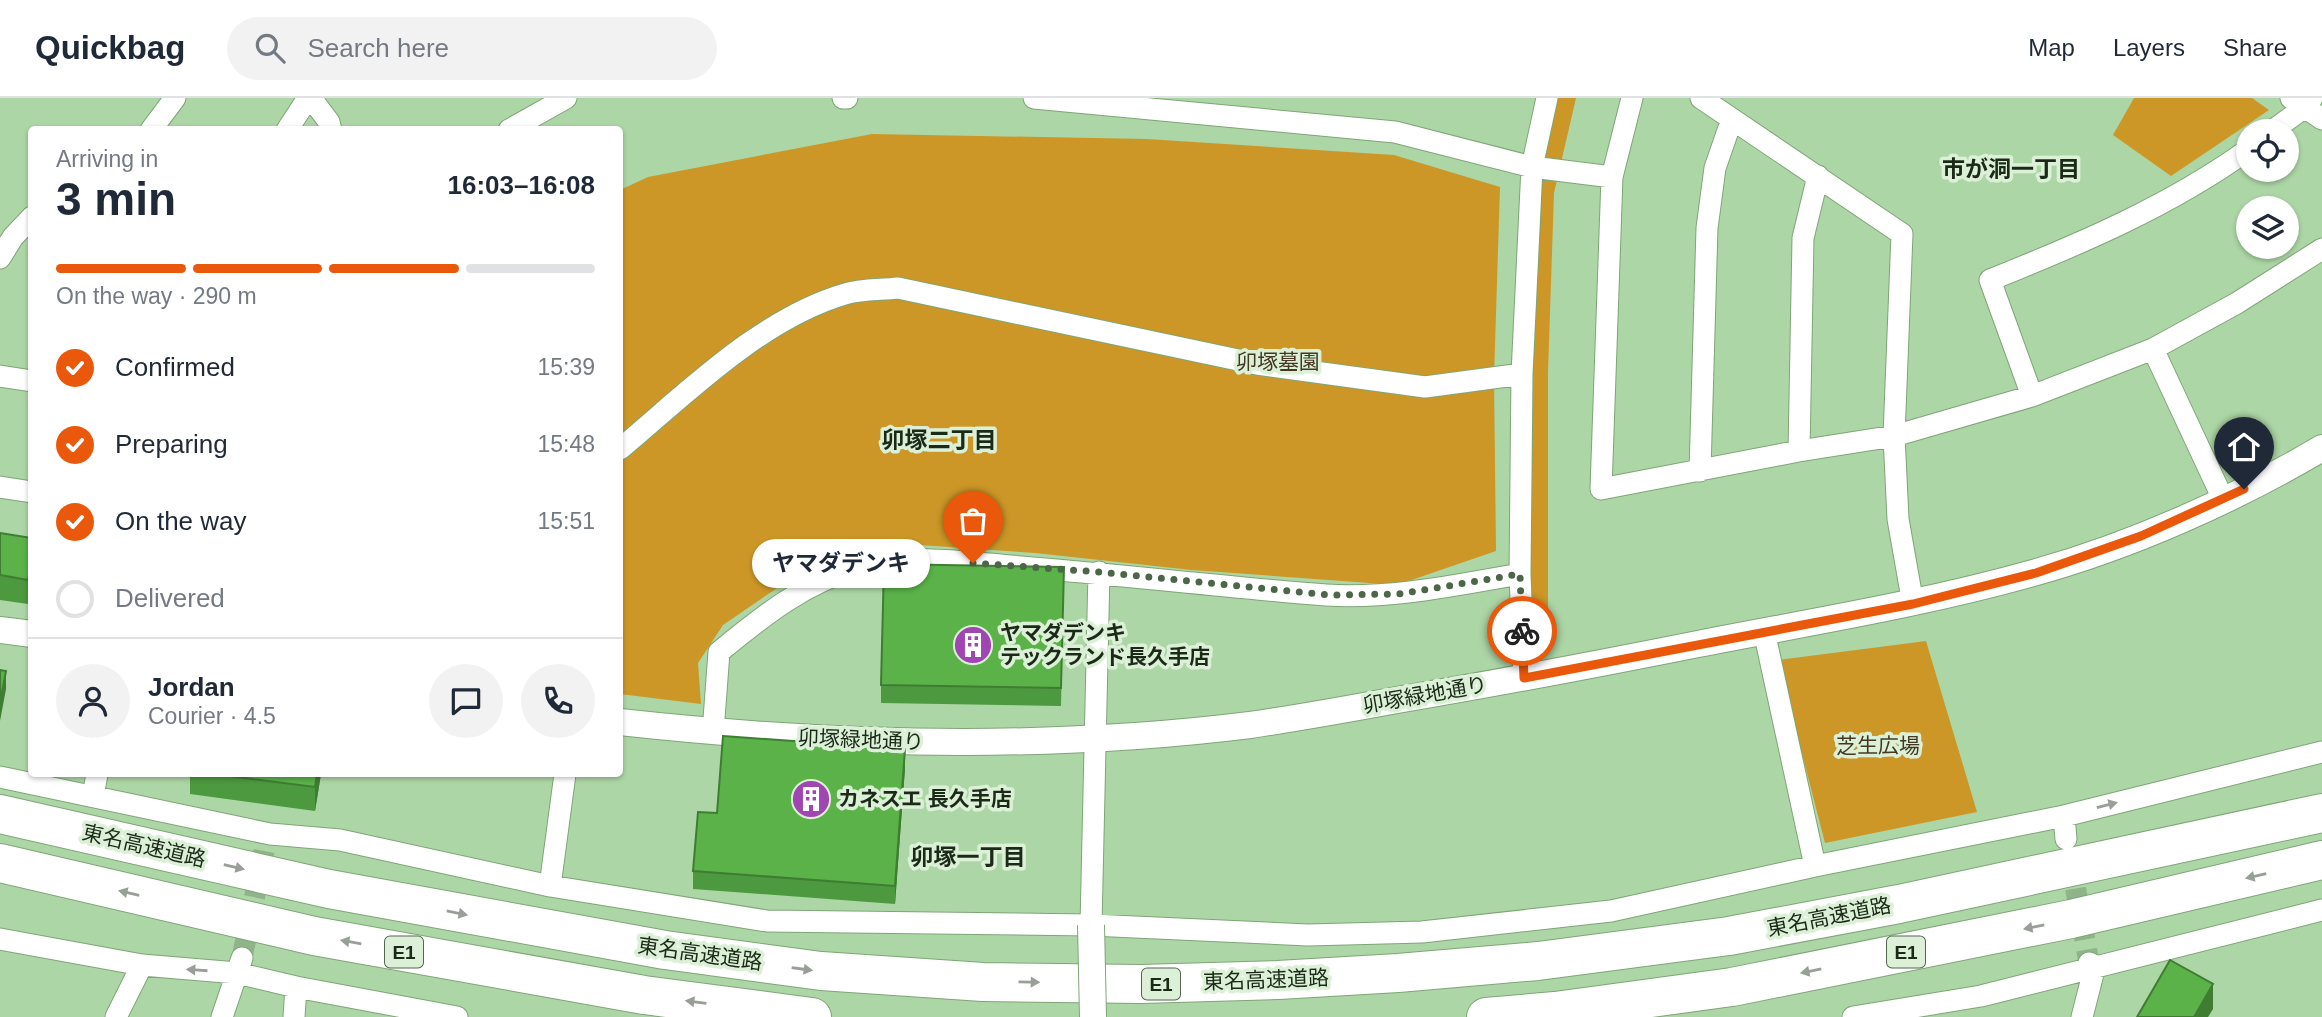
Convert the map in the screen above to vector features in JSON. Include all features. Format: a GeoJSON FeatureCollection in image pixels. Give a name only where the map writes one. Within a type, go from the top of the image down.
{"type":"FeatureCollection","features":[{"type":"Feature","properties":{"kind":"highway","name":"東名高速道路"},"geometry":{"type":"LineString","coordinates":[[0,814],[329,889],[664,950],[821,971],[983,982],[1141,984],[1398,973],[1538,961],[1729,936],[1899,904],[2322,813]]}},
{"type":"Feature","properties":{"kind":"highway","name":"E1"},"geometry":{"type":"LineString","coordinates":[[1486,1017],[1555,1011],[1732,987],[2071,919],[2322,860]]}},
{"type":"Feature","properties":{"kind":"highway","name":"E1"},"geometry":{"type":"LineString","coordinates":[[0,863],[314,936],[644,995],[812,1017]]}},
{"type":"Feature","properties":{"kind":"street"},"geometry":{"type":"LineString","coordinates":[[154,126],[175,98]]}},
{"type":"Feature","properties":{"kind":"street"},"geometry":{"type":"LineString","coordinates":[[289,126],[309,98],[330,126]]}},
{"type":"Feature","properties":{"kind":"street"},"geometry":{"type":"LineString","coordinates":[[516,126],[566,98]]}},
{"type":"Feature","properties":{"kind":"street"},"geometry":{"type":"LineString","coordinates":[[1034,98],[1190,105],[1395,132],[1532,167],[1612,177]]}},
{"type":"Feature","properties":{"kind":"street"},"geometry":{"type":"LineString","coordinates":[[1524,678],[1520,574],[1522,373],[1532,167],[1547,98]]}},
{"type":"Feature","properties":{"kind":"street"},"geometry":{"type":"LineString","coordinates":[[1632,98],[1612,177],[1601,489],[1799,451],[1894,436],[2032,396],[2153,349],[2237,303],[2322,249]]}},
{"type":"Feature","properties":{"kind":"street"},"geometry":{"type":"LineString","coordinates":[[1701,98],[1902,234],[1894,436],[1898,519],[1913,604]]}},
{"type":"Feature","properties":{"kind":"street"},"geometry":{"type":"LineString","coordinates":[[2289,119],[2307,106]]}},
{"type":"Feature","properties":{"kind":"street"},"geometry":{"type":"LineString","coordinates":[[1700,471],[1707,228],[1715,168],[1732,118]]}},
{"type":"Feature","properties":{"kind":"street"},"geometry":{"type":"LineString","coordinates":[[2032,396],[1990,280],[2084,242],[2144,213],[2236,157]]}},
{"type":"Feature","properties":{"kind":"street"},"geometry":{"type":"LineString","coordinates":[[1799,451],[1804,237],[1818,176]]}},
{"type":"Feature","properties":{"kind":"street"},"geometry":{"type":"LineString","coordinates":[[0,258],[13,237],[28,222]]}},
{"type":"Feature","properties":{"kind":"street"},"geometry":{"type":"LineString","coordinates":[[623,446],[745,344],[786,319],[846,294],[898,288],[1257,363],[1425,387],[1522,373]]}},
{"type":"Feature","properties":{"kind":"street"},"geometry":{"type":"LineString","coordinates":[[2153,349],[2223,499]]}},
{"type":"Feature","properties":{"kind":"street"},"geometry":{"type":"LineString","coordinates":[[0,376],[28,380]]}},
{"type":"Feature","properties":{"kind":"street","name":"卯塚緑地通り"},"geometry":{"type":"LineString","coordinates":[[623,722],[831,740],[918,742],[1095,738],[1249,725],[1524,678],[1913,604],[2036,573],[2141,536],[2286,469],[2322,448]]}},
{"type":"Feature","properties":{"kind":"street"},"geometry":{"type":"LineString","coordinates":[[0,487],[28,491]]}},
{"type":"Feature","properties":{"kind":"street"},"geometry":{"type":"LineString","coordinates":[[713,732],[719,652],[770,609],[823,581],[864,565],[947,561],[1099,572],[1329,595],[1399,594],[1520,574]]}},
{"type":"Feature","properties":{"kind":"street"},"geometry":{"type":"LineString","coordinates":[[1093,1017],[1091,925],[1099,572]]}},
{"type":"Feature","properties":{"kind":"street"},"geometry":{"type":"LineString","coordinates":[[0,630],[28,634]]}},
{"type":"Feature","properties":{"kind":"street"},"geometry":{"type":"LineString","coordinates":[[1763,631],[1815,866]]}},
{"type":"Feature","properties":{"kind":"street"},"geometry":{"type":"LineString","coordinates":[[0,777],[93,796],[267,842],[340,840],[550,886],[767,921],[1091,925],[1308,935],[1422,932],[1611,912],[1815,866],[2064,816],[2322,752]]}},
{"type":"Feature","properties":{"kind":"street"},"geometry":{"type":"LineString","coordinates":[[93,796],[96,777]]}},
{"type":"Feature","properties":{"kind":"street"},"geometry":{"type":"LineString","coordinates":[[550,886],[565,777]]}},
{"type":"Feature","properties":{"kind":"street"},"geometry":{"type":"LineString","coordinates":[[2064,816],[2066,839]]}},
{"type":"Feature","properties":{"kind":"street"},"geometry":{"type":"LineString","coordinates":[[1853,1017],[1981,996],[2092,964],[2322,910]]}},
{"type":"Feature","properties":{"kind":"street"},"geometry":{"type":"LineString","coordinates":[[0,939],[142,965],[239,965],[296,987],[401,1012],[457,1017]]}},
{"type":"Feature","properties":{"kind":"street"},"geometry":{"type":"LineString","coordinates":[[2082,1017],[2092,964]]}},
{"type":"Feature","properties":{"kind":"street"},"geometry":{"type":"LineString","coordinates":[[116,1017],[142,965]]}},
{"type":"Feature","properties":{"kind":"street"},"geometry":{"type":"LineString","coordinates":[[222,1017],[239,965]]}},
{"type":"Feature","properties":{"kind":"street"},"geometry":{"type":"LineString","coordinates":[[294,1017],[296,987]]}},
{"type":"Feature","properties":{"kind":"green space"},"geometry":{"type":"Polygon","coordinates":[[[1554,98],[1576,98],[1554,193],[1548,372],[1548,649],[1530,654],[1531,371],[1536,187],[1554,98]]]}},
{"type":"Feature","properties":{"kind":"green space"},"geometry":{"type":"Polygon","coordinates":[[[2134,98],[2252,98],[2269,110],[2256,119],[2236,119],[2236,132],[2171,176],[2113,135],[2134,98]]]}},
{"type":"Feature","properties":{"kind":"green space","name":"卯塚墓園"},"geometry":{"type":"Polygon","coordinates":[[[872,134],[1147,139],[1394,155],[1500,187],[1494,377],[1496,551],[1397,585],[889,543],[799,573],[723,625],[698,663],[701,704],[623,694],[623,189],[648,177],[872,134]]]}},
{"type":"Feature","properties":{"kind":"green space","name":"芝生広場"},"geometry":{"type":"Polygon","coordinates":[[[1926,641],[1977,812],[1825,843],[1778,660],[1926,641]]]}},
{"type":"Feature","properties":{"kind":"building"},"geometry":{"type":"Polygon","coordinates":[[[0,533],[28,537],[28,580],[0,575],[0,533]]]}},
{"type":"Feature","properties":{"kind":"building","name":"ヤマダデンキ テックランド長久手店"},"geometry":{"type":"Polygon","coordinates":[[[884,564],[1064,567],[1061,688],[881,685],[884,564]]]}},
{"type":"Feature","properties":{"kind":"building"},"geometry":{"type":"Polygon","coordinates":[[[0,670],[6,671],[0,703],[0,670]]]}},
{"type":"Feature","properties":{"kind":"building","name":"カネスエ 長久手店"},"geometry":{"type":"Polygon","coordinates":[[[723,736],[905,749],[895,886],[693,871],[698,812],[717,813],[723,736]]]}},
{"type":"Feature","properties":{"kind":"building"},"geometry":{"type":"Polygon","coordinates":[[[237,777],[317,777],[315,787],[237,777]]]}},
{"type":"Feature","properties":{"kind":"building"},"geometry":{"type":"Polygon","coordinates":[[[2170,960],[2213,984],[2194,1017],[2137,1017],[2170,960]]]}},
{"type":"Feature","properties":{"kind":"tunnel"},"geometry":{"type":"LineString","coordinates":[[242,958],[264,851]]}},
{"type":"Feature","properties":{"kind":"tunnel"},"geometry":{"type":"LineString","coordinates":[[2070,858],[2089,963]]}},
{"type":"Feature","properties":{"kind":"way so far"},"geometry":{"type":"LineString","coordinates":[[973,563],[1099,572],[1329,595],[1399,594],[1520,574],[1522,631]]}},
{"type":"Feature","properties":{"kind":"place","name":"ヤマダデンキ"},"geometry":{"type":"Point","coordinates":[973,563]}},
{"type":"Feature","properties":{"kind":"place","name":"ヤマダデンキ テックランド長久手店"},"geometry":{"type":"Point","coordinates":[973,645]}},
{"type":"Feature","properties":{"kind":"place","name":"カネスエ 長久手店"},"geometry":{"type":"Point","coordinates":[811,799]}},
{"type":"Feature","properties":{"kind":"district","name":"市が洞一丁目"},"geometry":{"type":"Point","coordinates":[2011,169]}},
{"type":"Feature","properties":{"kind":"district","name":"卯塚二丁目"},"geometry":{"type":"Point","coordinates":[939,440]}},
{"type":"Feature","properties":{"kind":"district","name":"卯塚一丁目"},"geometry":{"type":"Point","coordinates":[968,857]}},
{"type":"Feature","properties":{"kind":"route"},"geometry":{"type":"LineString","coordinates":[[1522,631],[1524,678],[1913,604],[2036,573],[2141,536],[2244,489]]}}]}
